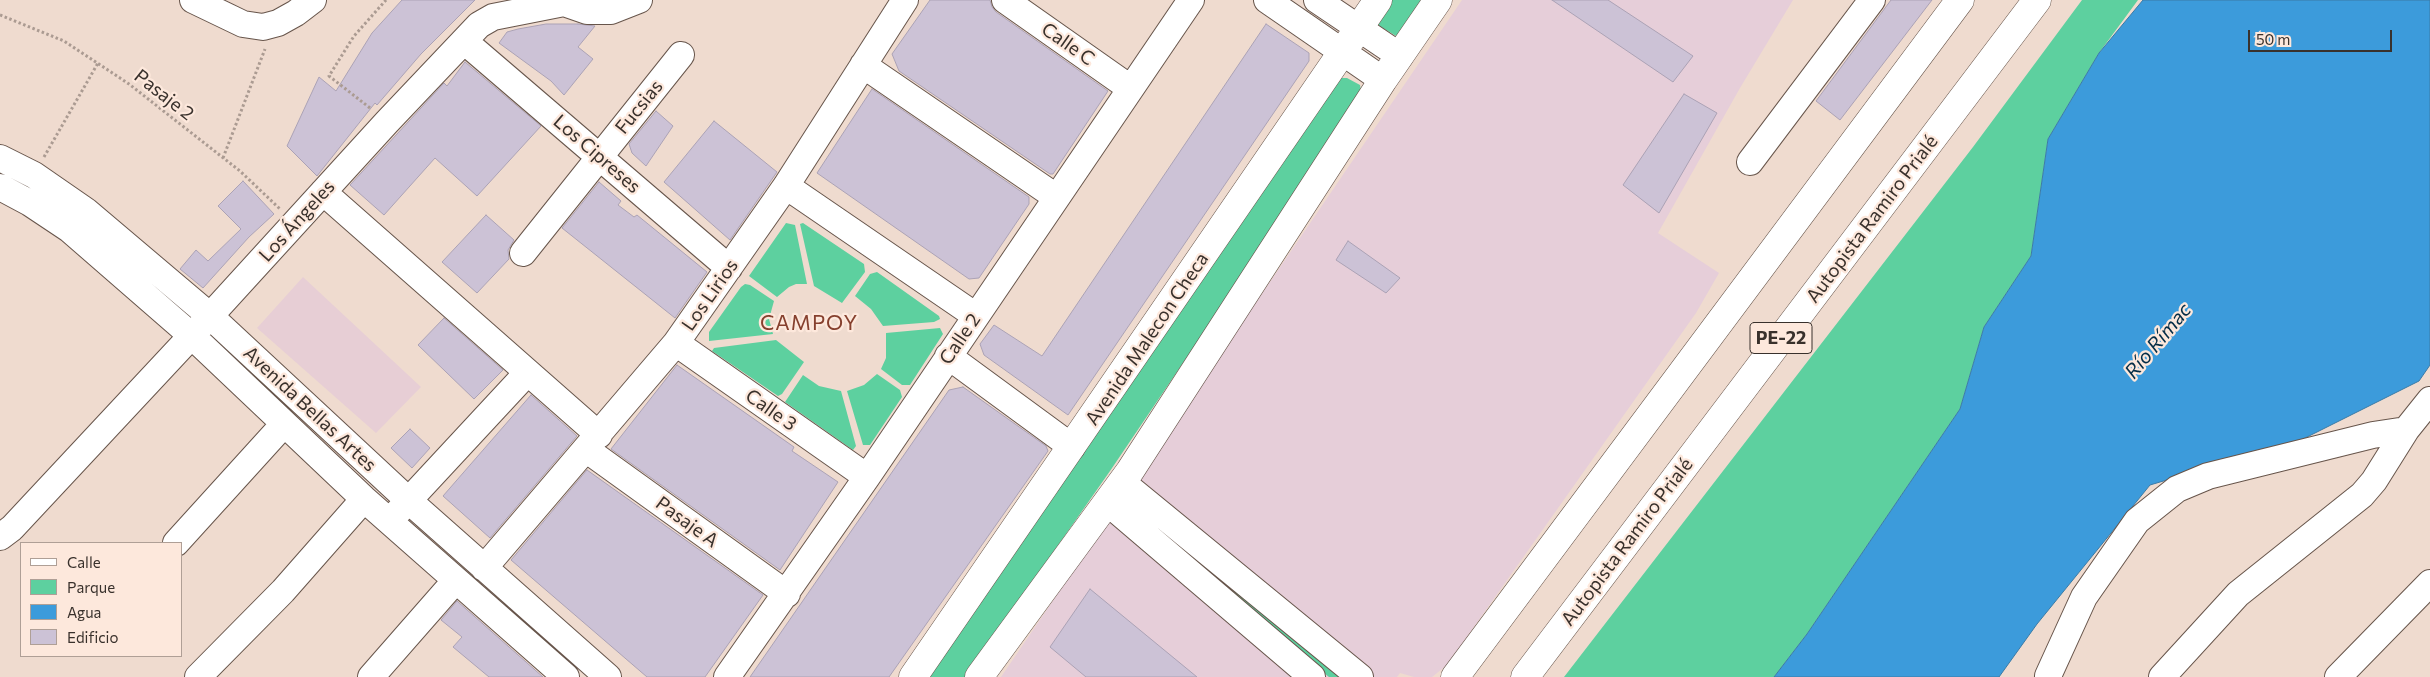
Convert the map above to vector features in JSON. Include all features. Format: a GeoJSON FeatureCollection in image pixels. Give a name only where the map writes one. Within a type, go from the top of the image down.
{"type":"FeatureCollection","features":[{"type":"Feature","properties":{"kind":"main road","name":"Avenida Malecon Checa"},"geometry":{"type":"LineString","coordinates":[[913,677],[1378,0]]}},
{"type":"Feature","properties":{"kind":"main road"},"geometry":{"type":"LineString","coordinates":[[979,677],[1114,492],[1383,80],[1438,0]]}},
{"type":"Feature","properties":{"kind":"main road","name":"PE-22"},"geometry":{"type":"LineString","coordinates":[[1455,677],[1960,0]]}},
{"type":"Feature","properties":{"kind":"main road","name":"Autopista Ramiro Prialé"},"geometry":{"type":"LineString","coordinates":[[1525,677],[2037,0]]}},
{"type":"Feature","properties":{"kind":"street"},"geometry":{"type":"LineString","coordinates":[[193,0],[244,24],[263,27],[296,13],[313,0]]}},
{"type":"Feature","properties":{"kind":"street","name":"Los Ángeles"},"geometry":{"type":"LineString","coordinates":[[0,537],[12,528],[192,336],[387,122],[479,25],[493,17],[561,2],[587,11],[611,11],[639,0]]}},
{"type":"Feature","properties":{"kind":"street","name":"Los Lirios"},"geometry":{"type":"LineString","coordinates":[[484,568],[676,343],[786,186],[905,0]]}},
{"type":"Feature","properties":{"kind":"street","name":"Calle C"},"geometry":{"type":"LineString","coordinates":[[1005,0],[1130,88]]}},
{"type":"Feature","properties":{"kind":"street","name":"Calle 2"},"geometry":{"type":"LineString","coordinates":[[727,677],[787,594],[1130,88],[1192,0]]}},
{"type":"Feature","properties":{"kind":"street"},"geometry":{"type":"LineString","coordinates":[[1267,0],[1383,80]]}},
{"type":"Feature","properties":{"kind":"street"},"geometry":{"type":"LineString","coordinates":[[1317,0],[1400,56]]}},
{"type":"Feature","properties":{"kind":"street"},"geometry":{"type":"LineString","coordinates":[[1750,162],[1872,0]]}},
{"type":"Feature","properties":{"kind":"street","name":"Los Cipreses"},"geometry":{"type":"LineString","coordinates":[[464,41],[729,268]]}},
{"type":"Feature","properties":{"kind":"street","name":"Fucsias"},"geometry":{"type":"LineString","coordinates":[[523,253],[681,55]]}},
{"type":"Feature","properties":{"kind":"street"},"geometry":{"type":"LineString","coordinates":[[863,65],[1056,197]]}},
{"type":"Feature","properties":{"kind":"street","name":"Avenida Bellas Artes"},"geometry":{"type":"LineString","coordinates":[[0,158],[34,175],[86,211],[210,316],[408,500],[608,677]]}},
{"type":"Feature","properties":{"kind":"street"},"geometry":{"type":"LineString","coordinates":[[786,186],[976,316]]}},
{"type":"Feature","properties":{"kind":"street","name":"Avenida Bellas Artes"},"geometry":{"type":"LineString","coordinates":[[0,187],[30,203],[69,229],[192,336],[364,499],[566,677]]}},
{"type":"Feature","properties":{"kind":"street","name":"Pasaje A"},"geometry":{"type":"LineString","coordinates":[[323,192],[528,373],[593,442],[787,594]]}},
{"type":"Feature","properties":{"kind":"street","name":"Calle 3"},"geometry":{"type":"LineString","coordinates":[[676,343],[867,477]]}},
{"type":"Feature","properties":{"kind":"street"},"geometry":{"type":"LineString","coordinates":[[948,356],[1072,447]]}},
{"type":"Feature","properties":{"kind":"street"},"geometry":{"type":"LineString","coordinates":[[390,521],[528,373]]}},
{"type":"Feature","properties":{"kind":"street"},"geometry":{"type":"LineString","coordinates":[[2162,677],[2238,594],[2362,495],[2374,481],[2406,430],[2430,400]]}},
{"type":"Feature","properties":{"kind":"street"},"geometry":{"type":"LineString","coordinates":[[177,542],[284,424]]}},
{"type":"Feature","properties":{"kind":"street"},"geometry":{"type":"LineString","coordinates":[[2048,676],[2084,597],[2137,521],[2177,488],[2208,476],[2373,434],[2406,430]]}},
{"type":"Feature","properties":{"kind":"street"},"geometry":{"type":"LineString","coordinates":[[1114,492],[1312,677]]}},
{"type":"Feature","properties":{"kind":"street"},"geometry":{"type":"LineString","coordinates":[[1114,492],[1360,677]]}},
{"type":"Feature","properties":{"kind":"street"},"geometry":{"type":"LineString","coordinates":[[198,677],[282,591],[364,499]]}},
{"type":"Feature","properties":{"kind":"street"},"geometry":{"type":"LineString","coordinates":[[384,673],[456,580]]}},
{"type":"Feature","properties":{"kind":"street"},"geometry":{"type":"LineString","coordinates":[[2338,677],[2430,583]]}},
{"type":"Feature","properties":{"kind":"path"},"geometry":{"type":"LineString","coordinates":[[386,0],[354,36],[329,76],[387,122]]}},
{"type":"Feature","properties":{"kind":"path","name":"Pasaje 2"},"geometry":{"type":"LineString","coordinates":[[0,15],[64,41],[129,84],[223,158],[295,223]]}},
{"type":"Feature","properties":{"kind":"path"},"geometry":{"type":"LineString","coordinates":[[223,158],[265,49],[263,27]]}},
{"type":"Feature","properties":{"kind":"path"},"geometry":{"type":"LineString","coordinates":[[34,175],[98,64]]}},
{"type":"Feature","properties":{"kind":"shaded area"},"geometry":{"type":"Polygon","coordinates":[[[1462,0],[1793,0],[1740,88],[1658,233],[1719,273],[1696,313],[1447,665],[1432,677],[1414,677],[1400,673],[1397,677],[1001,677],[1462,0]]]}},
{"type":"Feature","properties":{"kind":"shaded area"},"geometry":{"type":"Polygon","coordinates":[[[303,277],[421,387],[376,433],[257,328],[303,277]]]}},
{"type":"Feature","properties":{"kind":"green space"},"geometry":{"type":"Polygon","coordinates":[[[1386,0],[1430,0],[1409,30],[1396,36],[1378,25],[1376,15],[1386,0]]]}},
{"type":"Feature","properties":{"kind":"green space"},"geometry":{"type":"Polygon","coordinates":[[[2082,0],[2138,0],[2099,53],[2048,139],[2031,256],[1984,327],[1960,409],[1807,634],[1774,677],[1564,677],[1973,147],[2082,0]]]}},
{"type":"Feature","properties":{"kind":"green space"},"geometry":{"type":"Polygon","coordinates":[[[1336,78],[1347,78],[1360,85],[1362,98],[1110,471],[966,677],[924,677],[1336,78]]]}},
{"type":"Feature","properties":{"kind":"green space"},"geometry":{"type":"Polygon","coordinates":[[[786,223],[795,225],[807,284],[796,284],[789,287],[777,297],[749,276],[786,223]]]}},
{"type":"Feature","properties":{"kind":"green space"},"geometry":{"type":"Polygon","coordinates":[[[803,223],[864,264],[865,272],[842,303],[814,286],[800,224],[803,223]]]}},
{"type":"Feature","properties":{"kind":"green space"},"geometry":{"type":"Polygon","coordinates":[[[877,272],[939,316],[940,319],[934,322],[883,326],[871,309],[855,296],[870,274],[877,272]]]}},
{"type":"Feature","properties":{"kind":"green space"},"geometry":{"type":"Polygon","coordinates":[[[745,284],[750,285],[774,301],[769,319],[773,334],[709,341],[709,332],[745,284]]]}},
{"type":"Feature","properties":{"kind":"green space"},"geometry":{"type":"Polygon","coordinates":[[[940,328],[943,334],[910,385],[902,385],[881,369],[886,358],[886,333],[940,328]]]}},
{"type":"Feature","properties":{"kind":"green space"},"geometry":{"type":"Polygon","coordinates":[[[776,340],[804,362],[782,394],[778,396],[712,351],[714,348],[776,340]]]}},
{"type":"Feature","properties":{"kind":"green space"},"geometry":{"type":"Polygon","coordinates":[[[877,374],[900,390],[902,397],[870,445],[863,445],[847,391],[864,385],[877,374]]]}},
{"type":"Feature","properties":{"kind":"green space"},"geometry":{"type":"Polygon","coordinates":[[[803,375],[819,386],[841,391],[856,446],[853,450],[785,402],[803,375]]]}},
{"type":"Feature","properties":{"kind":"green space"},"geometry":{"type":"Polygon","coordinates":[[[1140,510],[1349,677],[1329,677],[1133,518],[1140,510]]]}},
{"type":"Feature","properties":{"kind":"water","name":"Río Rímac"},"geometry":{"type":"Polygon","coordinates":[[[2143,0],[2430,0],[2430,365],[2419,381],[2301,440],[2150,485],[2037,624],[1999,677],[1774,677],[1807,634],[1960,409],[1984,327],[2031,256],[2048,139],[2099,53],[2143,0]]]}},
{"type":"Feature","properties":{"kind":"building"},"geometry":{"type":"Polygon","coordinates":[[[402,0],[475,0],[421,54],[377,105],[375,103],[317,176],[287,146],[319,77],[336,91],[372,33],[402,0]]]}},
{"type":"Feature","properties":{"kind":"building"},"geometry":{"type":"Polygon","coordinates":[[[930,0],[990,0],[996,12],[1108,91],[1053,174],[1050,174],[899,71],[892,54],[930,0]]]}},
{"type":"Feature","properties":{"kind":"building"},"geometry":{"type":"Polygon","coordinates":[[[1552,0],[1608,0],[1693,56],[1673,82],[1552,0]]]}},
{"type":"Feature","properties":{"kind":"building"},"geometry":{"type":"Polygon","coordinates":[[[1891,0],[1932,0],[1840,120],[1816,101],[1891,0]]]}},
{"type":"Feature","properties":{"kind":"building"},"geometry":{"type":"Polygon","coordinates":[[[546,24],[595,26],[578,47],[593,59],[564,95],[551,81],[499,43],[507,32],[518,29],[546,24]]]}},
{"type":"Feature","properties":{"kind":"building"},"geometry":{"type":"Polygon","coordinates":[[[1266,24],[1309,53],[1309,61],[1068,415],[984,355],[980,344],[994,325],[1042,356],[1266,24]]]}},
{"type":"Feature","properties":{"kind":"building"},"geometry":{"type":"Polygon","coordinates":[[[465,62],[541,126],[477,196],[435,158],[384,215],[350,185],[444,83],[447,86],[465,62]]]}},
{"type":"Feature","properties":{"kind":"building"},"geometry":{"type":"Polygon","coordinates":[[[872,89],[1029,197],[1029,204],[979,278],[969,279],[817,173],[872,89]]]}},
{"type":"Feature","properties":{"kind":"building"},"geometry":{"type":"Polygon","coordinates":[[[1684,94],[1717,113],[1659,213],[1623,185],[1684,94]]]}},
{"type":"Feature","properties":{"kind":"building"},"geometry":{"type":"Polygon","coordinates":[[[656,111],[673,126],[646,166],[632,153],[629,144],[656,111]]]}},
{"type":"Feature","properties":{"kind":"building"},"geometry":{"type":"Polygon","coordinates":[[[714,121],[777,172],[730,240],[664,182],[714,121]]]}},
{"type":"Feature","properties":{"kind":"building"},"geometry":{"type":"Polygon","coordinates":[[[243,181],[274,214],[249,237],[203,288],[180,269],[196,250],[208,261],[241,229],[218,206],[243,181]]]}},
{"type":"Feature","properties":{"kind":"building"},"geometry":{"type":"Polygon","coordinates":[[[599,182],[621,201],[618,205],[634,217],[637,215],[707,272],[675,318],[562,228],[599,182]]]}},
{"type":"Feature","properties":{"kind":"building"},"geometry":{"type":"Polygon","coordinates":[[[486,215],[514,240],[508,250],[509,259],[477,293],[442,262],[486,215]]]}},
{"type":"Feature","properties":{"kind":"building"},"geometry":{"type":"Polygon","coordinates":[[[1348,241],[1400,278],[1386,293],[1336,260],[1348,241]]]}},
{"type":"Feature","properties":{"kind":"building"},"geometry":{"type":"Polygon","coordinates":[[[444,318],[503,370],[474,399],[418,345],[444,318]]]}},
{"type":"Feature","properties":{"kind":"building"},"geometry":{"type":"Polygon","coordinates":[[[677,365],[794,447],[792,451],[838,482],[780,570],[611,449],[677,365]]]}},
{"type":"Feature","properties":{"kind":"building"},"geometry":{"type":"Polygon","coordinates":[[[963,387],[1046,446],[1048,451],[889,677],[750,677],[949,390],[963,387]]]}},
{"type":"Feature","properties":{"kind":"building"},"geometry":{"type":"Polygon","coordinates":[[[531,395],[577,436],[490,538],[443,496],[531,395]]]}},
{"type":"Feature","properties":{"kind":"building"},"geometry":{"type":"Polygon","coordinates":[[[410,429],[430,448],[412,468],[391,448],[410,429]]]}},
{"type":"Feature","properties":{"kind":"building"},"geometry":{"type":"Polygon","coordinates":[[[587,470],[763,595],[705,677],[647,677],[511,560],[587,470]]]}},
{"type":"Feature","properties":{"kind":"building"},"geometry":{"type":"Polygon","coordinates":[[[1090,589],[1197,677],[1086,677],[1050,647],[1090,589]]]}},
{"type":"Feature","properties":{"kind":"building"},"geometry":{"type":"Polygon","coordinates":[[[457,601],[543,677],[489,677],[453,647],[462,637],[441,620],[457,601]]]}},
{"type":"Feature","properties":{"kind":"district","name":"CAMPOY"},"geometry":{"type":"Point","coordinates":[809,323]}}]}
